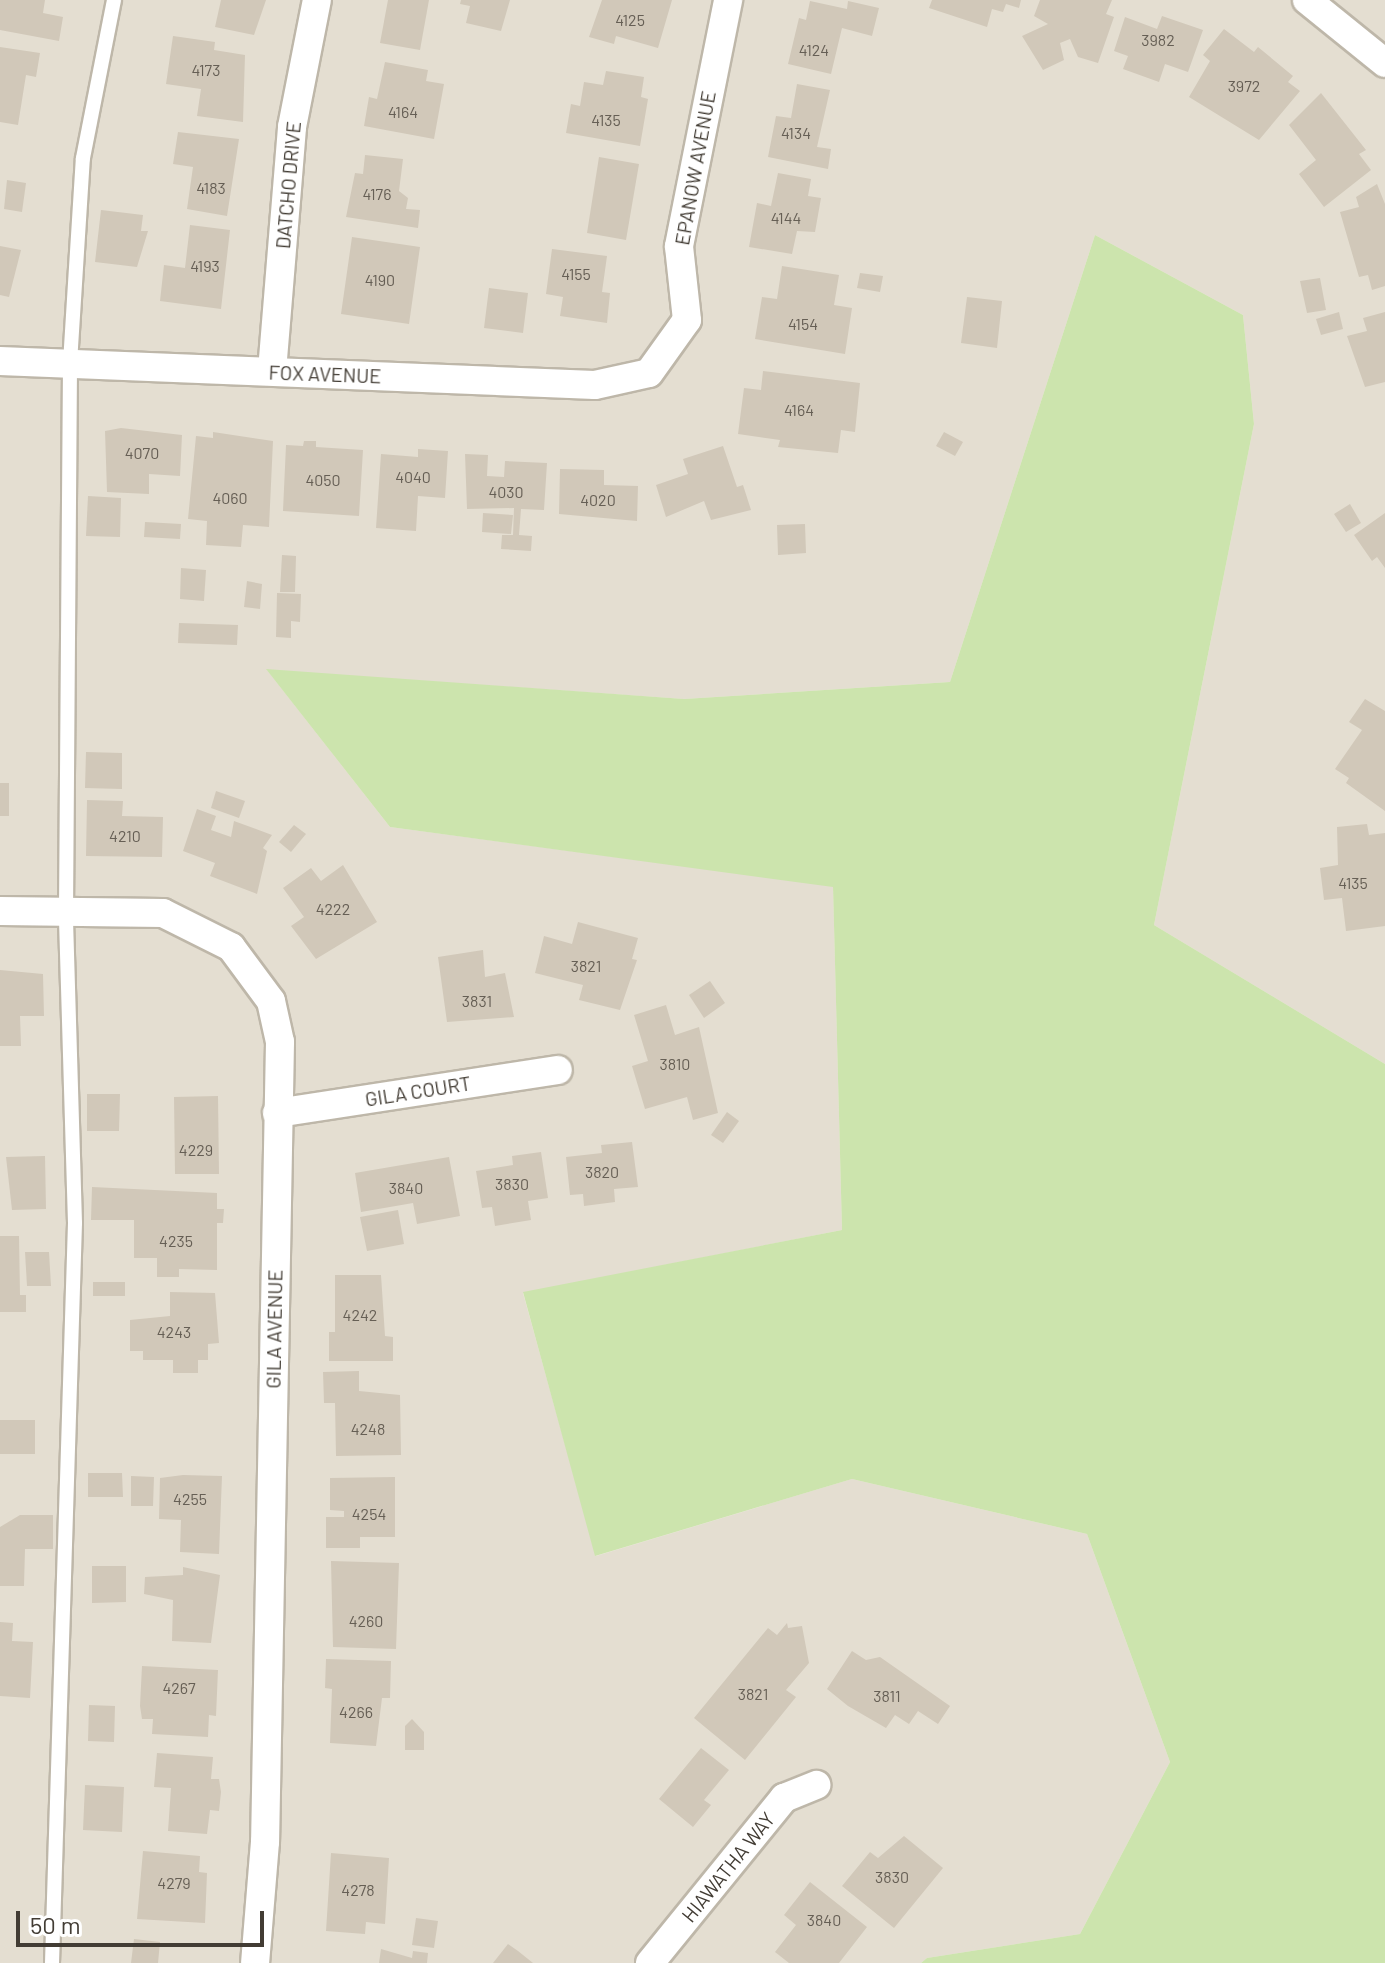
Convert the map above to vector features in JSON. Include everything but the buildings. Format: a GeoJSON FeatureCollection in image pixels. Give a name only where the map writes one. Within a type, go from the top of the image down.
{"type":"FeatureCollection","features":[{"type":"Feature","properties":{"kind":"street","name":"DATCHO DRIVE"},"geometry":{"type":"LineString","coordinates":[[272,371],[292,127],[317,0]]}},
{"type":"Feature","properties":{"kind":"street","name":"EPANOW AVENUE"},"geometry":{"type":"LineString","coordinates":[[649,373],[687,320],[679,246],[728,0]]}},
{"type":"Feature","properties":{"kind":"street"},"geometry":{"type":"LineString","coordinates":[[1307,0],[1385,63]]}},
{"type":"Feature","properties":{"kind":"street","name":"FOX AVENUE"},"geometry":{"type":"LineString","coordinates":[[0,361],[595,385],[649,373]]}},
{"type":"Feature","properties":{"kind":"street","name":"GILA AVENUE"},"geometry":{"type":"LineString","coordinates":[[0,911],[163,913],[231,947],[271,1001],[280,1042],[265,1842],[255,1963]]}},
{"type":"Feature","properties":{"kind":"street","name":"GILA COURT"},"geometry":{"type":"LineString","coordinates":[[277,1113],[558,1070]]}},
{"type":"Feature","properties":{"kind":"street","name":"HIAWATHA WAY"},"geometry":{"type":"LineString","coordinates":[[655,1961],[784,1798],[816,1785]]}},
{"type":"Feature","properties":{"kind":"lane"},"geometry":{"type":"LineString","coordinates":[[52,1963],[75,1223],[66,911],[70,363],[83,158],[114,0]]}},
{"type":"Feature","properties":{"kind":"shaded area"},"geometry":{"type":"Polygon","coordinates":[[[0,0],[1385,0],[1385,1064],[1154,925],[1254,424],[1243,315],[1095,235],[950,682],[684,699],[267,670],[390,827],[833,886],[842,1230],[523,1293],[596,1556],[852,1479],[1087,1534],[1170,1762],[1080,1934],[927,1958],[921,1963],[0,1963],[0,0]]]}},
{"type":"Feature","properties":{"kind":"green space"},"geometry":{"type":"Polygon","coordinates":[[[1095,235],[1243,315],[1254,424],[1154,925],[1385,1064],[1385,1963],[921,1963],[927,1958],[1080,1934],[1170,1762],[1087,1534],[852,1479],[595,1556],[523,1292],[842,1230],[833,887],[390,827],[266,669],[684,699],[950,682],[1095,235]]]}}]}
